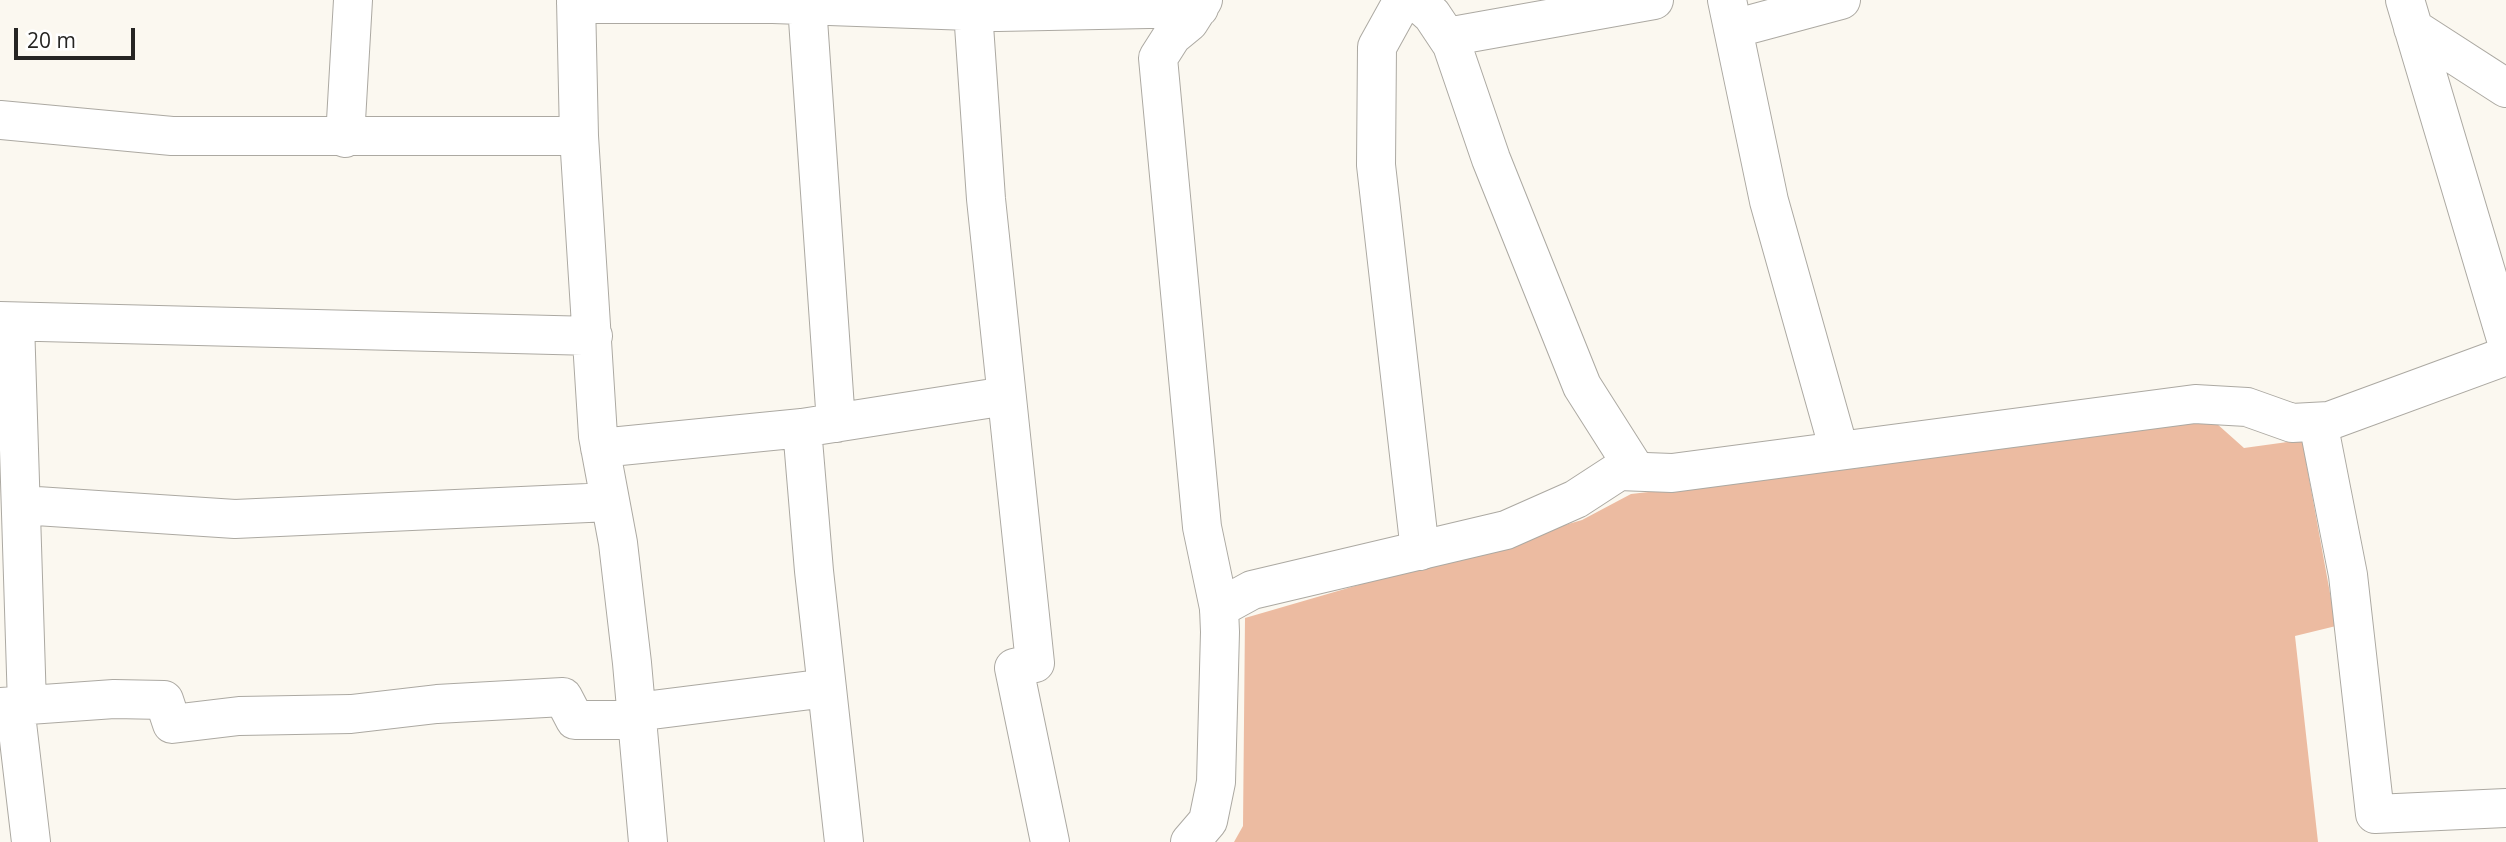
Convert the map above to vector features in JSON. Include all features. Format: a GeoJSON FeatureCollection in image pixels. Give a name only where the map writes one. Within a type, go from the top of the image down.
{"type":"FeatureCollection","features":[{"type":"Feature","properties":{"kind":"street"},"geometry":{"type":"LineString","coordinates":[[345,138],[353,0]]}},
{"type":"Feature","properties":{"kind":"street"},"geometry":{"type":"LineString","coordinates":[[1403,0],[1377,47],[1376,165],[1420,551]]}},
{"type":"Feature","properties":{"kind":"street"},"geometry":{"type":"LineString","coordinates":[[1415,0],[1432,15],[1452,45],[1491,159],[1583,386],[1636,471]]}},
{"type":"Feature","properties":{"kind":"street"},"geometry":{"type":"LineString","coordinates":[[1447,37],[1654,0]]}},
{"type":"Feature","properties":{"kind":"street"},"geometry":{"type":"LineString","coordinates":[[1839,450],[1769,201],[1730,15],[1841,0]]}},
{"type":"Feature","properties":{"kind":"street"},"geometry":{"type":"LineString","coordinates":[[648,842],[618,543],[600,448],[579,136],[576,2],[807,5],[973,11],[1201,4]]}},
{"type":"Feature","properties":{"kind":"street"},"geometry":{"type":"LineString","coordinates":[[1190,842],[1208,821],[1216,782],[1220,632],[1219,608],[1202,527],[1158,58],[1172,36],[1189,22],[1201,4]]}},
{"type":"Feature","properties":{"kind":"street"},"geometry":{"type":"LineString","coordinates":[[807,5],[827,688],[844,842]]}},
{"type":"Feature","properties":{"kind":"street"},"geometry":{"type":"LineString","coordinates":[[973,11],[986,199],[1035,663],[1014,668],[1050,842]]}},
{"type":"Feature","properties":{"kind":"street"},"geometry":{"type":"LineString","coordinates":[[2409,14],[2506,88]]}},
{"type":"Feature","properties":{"kind":"street"},"geometry":{"type":"LineString","coordinates":[[2409,14],[2506,339]]}},
{"type":"Feature","properties":{"kind":"street"},"geometry":{"type":"LineString","coordinates":[[0,120],[172,136],[579,136]]}},
{"type":"Feature","properties":{"kind":"street"},"geometry":{"type":"LineString","coordinates":[[31,842],[14,706],[21,506],[7,321],[593,336]]}},
{"type":"Feature","properties":{"kind":"street"},"geometry":{"type":"LineString","coordinates":[[1219,608],[1252,590],[1506,530],[1576,499],[1619,471],[1672,473],[2195,404],[2247,407],[2291,424],[2329,421],[2506,356]]}},
{"type":"Feature","properties":{"kind":"street"},"geometry":{"type":"LineString","coordinates":[[600,448],[819,425],[1006,396]]}},
{"type":"Feature","properties":{"kind":"street"},"geometry":{"type":"LineString","coordinates":[[2318,422],[2348,575],[2375,814],[2506,808]]}},
{"type":"Feature","properties":{"kind":"street"},"geometry":{"type":"LineString","coordinates":[[21,506],[235,519],[610,502]]}},
{"type":"Feature","properties":{"kind":"street"},"geometry":{"type":"LineString","coordinates":[[14,706],[114,699],[164,700],[172,724],[239,716],[351,714],[438,704],[563,697],[575,720],[636,716],[827,688]]}},
{"type":"Feature","properties":{"kind":"shaded area"},"geometry":{"type":"Polygon","coordinates":[[[2207,415],[2244,448],[2302,440],[2336,626],[2295,636],[2318,842],[1234,842],[1243,826],[1245,618],[1582,520],[1631,494],[1867,467],[2207,415]]]}}]}
